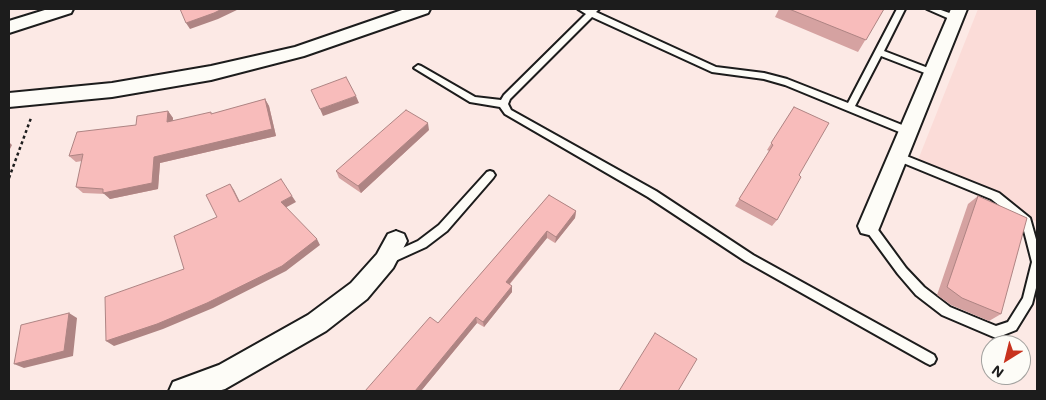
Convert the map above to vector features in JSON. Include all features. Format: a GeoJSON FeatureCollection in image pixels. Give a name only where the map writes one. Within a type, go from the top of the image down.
{"type":"FeatureCollection","features":[{"type":"Feature","properties":{"kind":"street"},"geometry":{"type":"LineString","coordinates":[[9,28],[65,9]]}},
{"type":"Feature","properties":{"kind":"street"},"geometry":{"type":"LineString","coordinates":[[9,100],[112,90],[211,73],[298,52],[422,9]]}},
{"type":"Feature","properties":{"kind":"street"},"geometry":{"type":"LineString","coordinates":[[870,226],[957,13]]}},
{"type":"Feature","properties":{"kind":"street"},"geometry":{"type":"LineString","coordinates":[[182,391],[225,376],[317,323],[359,291],[391,251]]}},
{"type":"Feature","properties":{"kind":"lane"},"geometry":{"type":"LineString","coordinates":[[850,108],[901,9]]}},
{"type":"Feature","properties":{"kind":"lane"},"geometry":{"type":"LineString","coordinates":[[931,9],[957,13]]}},
{"type":"Feature","properties":{"kind":"lane"},"geometry":{"type":"LineString","coordinates":[[503,104],[507,97],[590,10],[714,70],[764,76],[787,82],[909,132]]}},
{"type":"Feature","properties":{"kind":"lane"},"geometry":{"type":"LineString","coordinates":[[879,52],[933,73]]}},
{"type":"Feature","properties":{"kind":"lane"},"geometry":{"type":"LineString","coordinates":[[418,68],[473,100],[503,104]]}},
{"type":"Feature","properties":{"kind":"lane"},"geometry":{"type":"LineString","coordinates":[[503,104],[508,112],[652,194],[749,258],[930,359]]}},
{"type":"Feature","properties":{"kind":"lane"},"geometry":{"type":"LineString","coordinates":[[870,226],[902,271],[920,291],[946,311],[996,332],[1012,326],[1028,300],[1037,262],[1026,221],[995,196],[899,157]]}},
{"type":"Feature","properties":{"kind":"lane"},"geometry":{"type":"LineString","coordinates":[[391,251],[422,244],[443,228],[490,175]]}},
{"type":"Feature","properties":{"kind":"path"},"geometry":{"type":"LineString","coordinates":[[9,178],[32,118]]}},
{"type":"Feature","properties":{"kind":"shaded area"},"geometry":{"type":"Polygon","coordinates":[[[978,9],[1037,9],[1037,222],[916,165],[978,9]]]}},
{"type":"Feature","properties":{"kind":"building"},"geometry":{"type":"Polygon","coordinates":[[[180,9],[222,9],[186,23],[180,9]]]}},
{"type":"Feature","properties":{"kind":"building"},"geometry":{"type":"Polygon","coordinates":[[[789,9],[884,9],[866,40],[789,9]]]}},
{"type":"Feature","properties":{"kind":"building"},"geometry":{"type":"Polygon","coordinates":[[[346,77],[356,96],[320,109],[311,90],[346,77]]]}},
{"type":"Feature","properties":{"kind":"building"},"geometry":{"type":"Polygon","coordinates":[[[265,99],[272,129],[154,157],[152,183],[103,193],[103,189],[76,187],[83,154],[69,156],[77,132],[136,125],[137,116],[168,111],[167,122],[211,112],[211,114],[265,99]]]}},
{"type":"Feature","properties":{"kind":"building"},"geometry":{"type":"Polygon","coordinates":[[[794,107],[829,123],[799,175],[801,177],[777,220],[739,199],[794,107]]]}},
{"type":"Feature","properties":{"kind":"building"},"geometry":{"type":"Polygon","coordinates":[[[406,110],[428,123],[358,186],[336,171],[406,110]]]}},
{"type":"Feature","properties":{"kind":"building"},"geometry":{"type":"Polygon","coordinates":[[[281,179],[292,196],[281,202],[317,239],[282,266],[207,303],[157,324],[106,341],[105,297],[184,269],[174,236],[217,217],[206,195],[230,184],[239,202],[281,179]]]}},
{"type":"Feature","properties":{"kind":"building"},"geometry":{"type":"Polygon","coordinates":[[[549,195],[576,211],[556,237],[547,231],[506,282],[512,286],[483,322],[476,317],[415,391],[365,391],[430,317],[438,323],[549,195]]]}},
{"type":"Feature","properties":{"kind":"building"},"geometry":{"type":"Polygon","coordinates":[[[978,196],[1027,218],[1001,314],[962,298],[947,287],[978,196]]]}},
{"type":"Feature","properties":{"kind":"building"},"geometry":{"type":"Polygon","coordinates":[[[69,313],[64,351],[14,364],[21,325],[69,313]]]}},
{"type":"Feature","properties":{"kind":"building"},"geometry":{"type":"Polygon","coordinates":[[[655,333],[697,359],[678,391],[619,391],[655,333]]]}}]}
